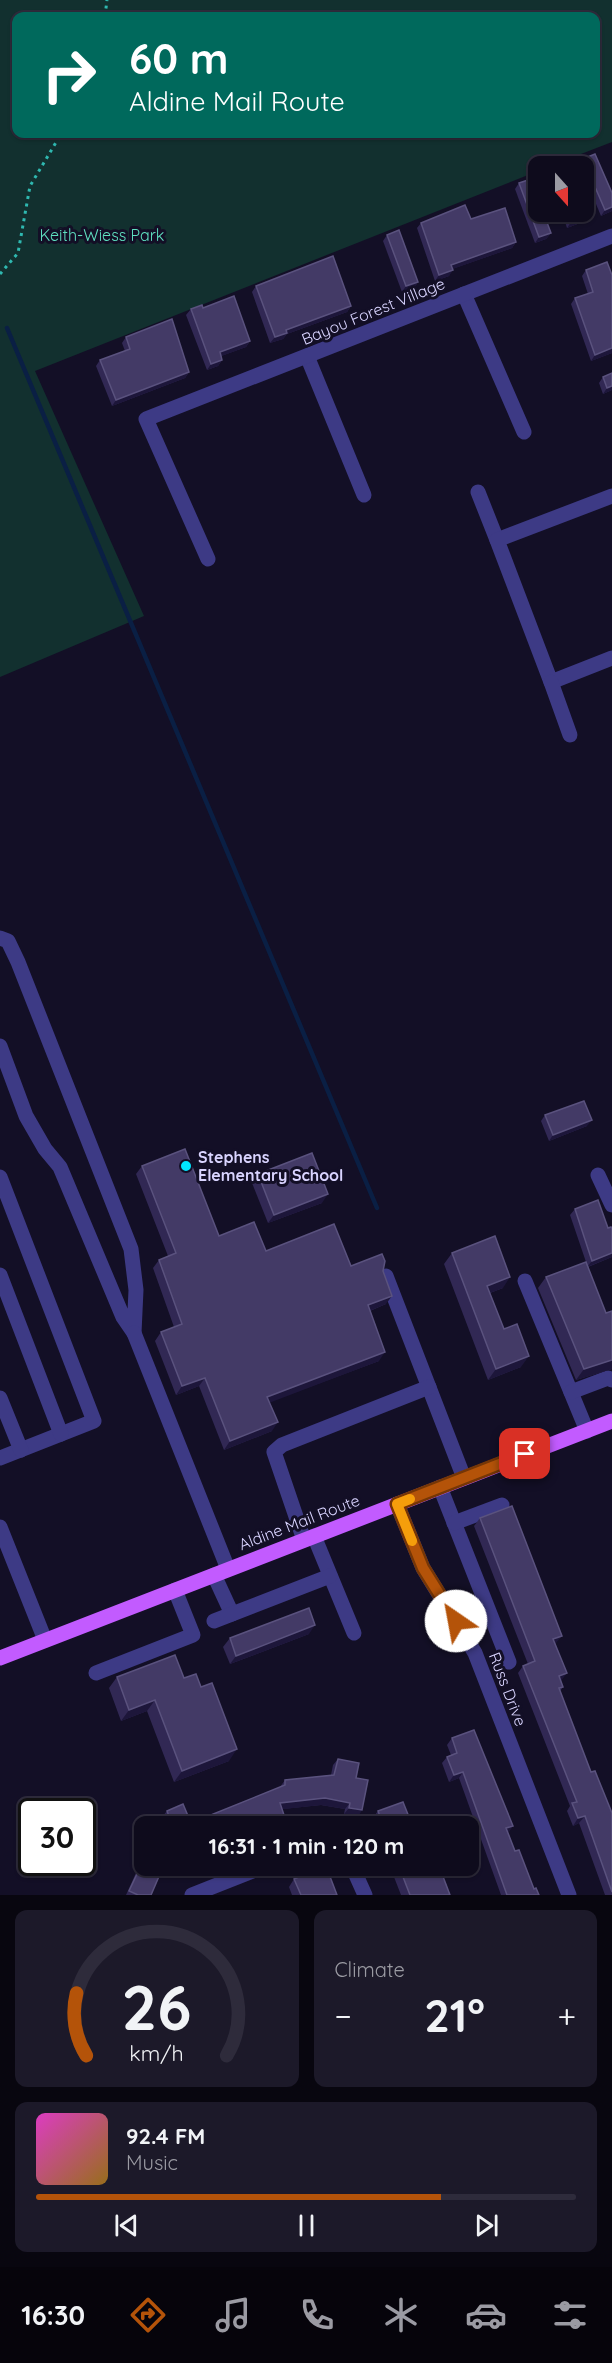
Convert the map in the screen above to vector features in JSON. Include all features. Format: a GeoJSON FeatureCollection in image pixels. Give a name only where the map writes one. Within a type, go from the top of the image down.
{"type":"FeatureCollection","features":[{"type":"Feature","properties":{"kind":"main road","name":"Aldine Mail Route"},"geometry":{"type":"LineString","coordinates":[[0,1658],[612,1421]]}},
{"type":"Feature","properties":{"kind":"street","name":"Bayou Forest Village"},"geometry":{"type":"LineString","coordinates":[[208,559],[146,419],[612,236]]}},
{"type":"Feature","properties":{"kind":"street"},"geometry":{"type":"LineString","coordinates":[[464,294],[524,432]]}},
{"type":"Feature","properties":{"kind":"street"},"geometry":{"type":"LineString","coordinates":[[308,357],[364,495]]}},
{"type":"Feature","properties":{"kind":"street"},"geometry":{"type":"LineString","coordinates":[[478,492],[570,735]]}},
{"type":"Feature","properties":{"kind":"street"},"geometry":{"type":"LineString","coordinates":[[497,540],[612,496]]}},
{"type":"Feature","properties":{"kind":"street"},"geometry":{"type":"LineString","coordinates":[[551,682],[612,658]]}},
{"type":"Feature","properties":{"kind":"street"},"geometry":{"type":"LineString","coordinates":[[0,938],[8,941],[18,962],[131,1249],[136,1290],[134,1333]]}},
{"type":"Feature","properties":{"kind":"street"},"geometry":{"type":"LineString","coordinates":[[0,1046],[26,1116],[37,1137],[64,1176],[123,1317],[134,1333],[221,1572],[232,1614]]}},
{"type":"Feature","properties":{"kind":"street"},"geometry":{"type":"LineString","coordinates":[[598,1175],[612,1205]]}},
{"type":"Feature","properties":{"kind":"street"},"geometry":{"type":"LineString","coordinates":[[0,1176],[94,1420],[0,1458]]}},
{"type":"Feature","properties":{"kind":"street"},"geometry":{"type":"LineString","coordinates":[[0,1275],[61,1434]]}},
{"type":"Feature","properties":{"kind":"street"},"geometry":{"type":"LineString","coordinates":[[386,1276],[464,1478]]}},
{"type":"Feature","properties":{"kind":"street"},"geometry":{"type":"LineString","coordinates":[[525,1281],[587,1431]]}},
{"type":"Feature","properties":{"kind":"street"},"geometry":{"type":"LineString","coordinates":[[571,1392],[608,1378],[612,1380]]}},
{"type":"Feature","properties":{"kind":"street"},"geometry":{"type":"LineString","coordinates":[[354,1633],[330,1576],[309,1538],[274,1452],[282,1445],[429,1388]]}},
{"type":"Feature","properties":{"kind":"street"},"geometry":{"type":"LineString","coordinates":[[0,1398],[21,1450]]}},
{"type":"Feature","properties":{"kind":"street"},"geometry":{"type":"LineString","coordinates":[[440,1487],[509,1662]]}},
{"type":"Feature","properties":{"kind":"street","name":"Russ Drive"},"geometry":{"type":"LineString","coordinates":[[397,1504],[423,1568],[475,1653],[569,1895]]}},
{"type":"Feature","properties":{"kind":"street"},"geometry":{"type":"LineString","coordinates":[[454,1523],[502,1505]]}},
{"type":"Feature","properties":{"kind":"street"},"geometry":{"type":"LineString","coordinates":[[0,1527],[45,1640]]}},
{"type":"Feature","properties":{"kind":"street"},"geometry":{"type":"LineString","coordinates":[[213,1621],[330,1576]]}},
{"type":"Feature","properties":{"kind":"street"},"geometry":{"type":"LineString","coordinates":[[96,1673],[193,1635],[175,1590]]}},
{"type":"Feature","properties":{"kind":"street"},"geometry":{"type":"LineString","coordinates":[[475,1653],[501,1643]]}},
{"type":"Feature","properties":{"kind":"street"},"geometry":{"type":"LineString","coordinates":[[192,1895],[239,1876]]}},
{"type":"Feature","properties":{"kind":"street"},"geometry":{"type":"LineString","coordinates":[[356,1876],[365,1895]]}},
{"type":"Feature","properties":{"kind":"path"},"geometry":{"type":"LineString","coordinates":[[0,274],[18,253],[30,186],[59,138]]}},
{"type":"Feature","properties":{"kind":"green space","name":"Keith-Wiess Park"},"geometry":{"type":"Polygon","coordinates":[[[0,0],[612,0],[612,142],[576,156],[528,156],[528,175],[35,371],[144,616],[0,677],[0,0]]]}},
{"type":"Feature","properties":{"kind":"building"},"geometry":{"type":"Polygon","coordinates":[[[595,154],[612,193],[612,207],[605,210],[594,184],[594,156],[590,156],[595,154]]]}},
{"type":"Feature","properties":{"kind":"building"},"geometry":{"type":"Polygon","coordinates":[[[528,180],[528,207],[519,183],[528,180]]]}},
{"type":"Feature","properties":{"kind":"building"},"geometry":{"type":"Polygon","coordinates":[[[465,205],[471,219],[505,208],[516,242],[451,265],[453,270],[439,275],[421,223],[465,205]]]}},
{"type":"Feature","properties":{"kind":"building"},"geometry":{"type":"Polygon","coordinates":[[[533,222],[547,222],[551,233],[539,237],[533,222]]]}},
{"type":"Feature","properties":{"kind":"building"},"geometry":{"type":"Polygon","coordinates":[[[399,230],[418,282],[406,286],[387,235],[399,230]]]}},
{"type":"Feature","properties":{"kind":"building"},"geometry":{"type":"Polygon","coordinates":[[[333,256],[351,306],[286,330],[287,333],[275,337],[256,286],[333,256]]]}},
{"type":"Feature","properties":{"kind":"building"},"geometry":{"type":"Polygon","coordinates":[[[607,262],[612,275],[612,348],[595,355],[575,298],[593,292],[586,270],[607,262]]]}},
{"type":"Feature","properties":{"kind":"building"},"geometry":{"type":"Polygon","coordinates":[[[234,296],[250,341],[220,352],[222,360],[211,364],[191,309],[202,305],[203,308],[234,296]]]}},
{"type":"Feature","properties":{"kind":"building"},"geometry":{"type":"Polygon","coordinates":[[[172,319],[189,372],[116,400],[100,360],[130,349],[126,337],[172,319]]]}},
{"type":"Feature","properties":{"kind":"building"},"geometry":{"type":"Polygon","coordinates":[[[612,373],[612,386],[607,388],[603,377],[612,373]]]}},
{"type":"Feature","properties":{"kind":"building"},"geometry":{"type":"Polygon","coordinates":[[[584,1101],[592,1120],[553,1135],[545,1115],[584,1101]]]}},
{"type":"Feature","properties":{"kind":"building"},"geometry":{"type":"Polygon","coordinates":[[[185,1149],[219,1236],[254,1222],[266,1251],[334,1224],[351,1266],[382,1254],[385,1261],[383,1271],[392,1296],[368,1305],[385,1352],[267,1397],[278,1422],[230,1441],[205,1378],[182,1386],[161,1332],[182,1324],[159,1260],[176,1253],[142,1166],[185,1149]]]}},
{"type":"Feature","properties":{"kind":"building"},"geometry":{"type":"Polygon","coordinates":[[[312,1153],[328,1194],[274,1215],[258,1174],[312,1153]]]}},
{"type":"Feature","properties":{"kind":"building"},"geometry":{"type":"Polygon","coordinates":[[[598,1200],[608,1228],[612,1229],[612,1253],[592,1261],[575,1209],[598,1200]]]}},
{"type":"Feature","properties":{"kind":"building"},"geometry":{"type":"Polygon","coordinates":[[[495,1236],[510,1277],[487,1286],[504,1329],[517,1324],[529,1356],[496,1369],[452,1253],[495,1236]]]}},
{"type":"Feature","properties":{"kind":"building"},"geometry":{"type":"Polygon","coordinates":[[[586,1262],[606,1313],[612,1311],[612,1360],[584,1369],[546,1277],[586,1262]]]}},
{"type":"Feature","properties":{"kind":"building"},"geometry":{"type":"Polygon","coordinates":[[[512,1506],[562,1636],[553,1639],[567,1673],[559,1676],[563,1687],[559,1688],[591,1772],[595,1771],[612,1813],[612,1892],[585,1816],[578,1818],[572,1803],[577,1802],[523,1666],[535,1661],[480,1518],[512,1506]]]}},
{"type":"Feature","properties":{"kind":"building"},"geometry":{"type":"Polygon","coordinates":[[[309,1608],[315,1625],[236,1656],[230,1638],[309,1608]]]}},
{"type":"Feature","properties":{"kind":"building"},"geometry":{"type":"Polygon","coordinates":[[[175,1655],[184,1678],[196,1674],[201,1687],[212,1683],[237,1749],[182,1771],[155,1700],[129,1710],[117,1677],[175,1655]]]}},
{"type":"Feature","properties":{"kind":"building"},"geometry":{"type":"Polygon","coordinates":[[[474,1730],[513,1826],[506,1828],[515,1851],[519,1850],[534,1889],[536,1888],[539,1895],[507,1895],[463,1772],[454,1775],[447,1757],[457,1753],[452,1738],[474,1730]]]}},
{"type":"Feature","properties":{"kind":"building"},"geometry":{"type":"Polygon","coordinates":[[[338,1759],[359,1763],[356,1778],[368,1780],[362,1810],[349,1808],[350,1803],[325,1798],[280,1803],[284,1815],[281,1816],[208,1816],[285,1785],[285,1780],[334,1775],[338,1759]]]}},
{"type":"Feature","properties":{"kind":"building"},"geometry":{"type":"Polygon","coordinates":[[[403,1802],[409,1816],[380,1816],[378,1811],[403,1802]]]}},
{"type":"Feature","properties":{"kind":"building"},"geometry":{"type":"Polygon","coordinates":[[[183,1804],[188,1816],[169,1816],[167,1811],[183,1804]]]}},
{"type":"Feature","properties":{"kind":"building"},"geometry":{"type":"Polygon","coordinates":[[[136,1876],[159,1876],[151,1895],[138,1895],[129,1891],[136,1876]]]}},
{"type":"Feature","properties":{"kind":"building"},"geometry":{"type":"Polygon","coordinates":[[[301,1876],[330,1876],[337,1895],[301,1895],[294,1879],[301,1876]]]}},
{"type":"Feature","properties":{"kind":"building"},"geometry":{"type":"Polygon","coordinates":[[[403,1876],[443,1876],[450,1895],[410,1895],[403,1876]]]}},
{"type":"Feature","properties":{"kind":"waterway"},"geometry":{"type":"LineString","coordinates":[[7,328],[377,1208]]}},
{"type":"Feature","properties":{"kind":"slow traffic"},"geometry":{"type":"LineString","coordinates":[[410,1499],[397,1504],[412,1541]]}},
{"type":"Feature","properties":{"kind":"place","name":"Stephens Elementary School"},"geometry":{"type":"Point","coordinates":[186,1166]}},
{"type":"Feature","properties":{"kind":"route"},"geometry":{"type":"LineString","coordinates":[[456,1621],[423,1568],[397,1504],[525,1454]]}}]}
